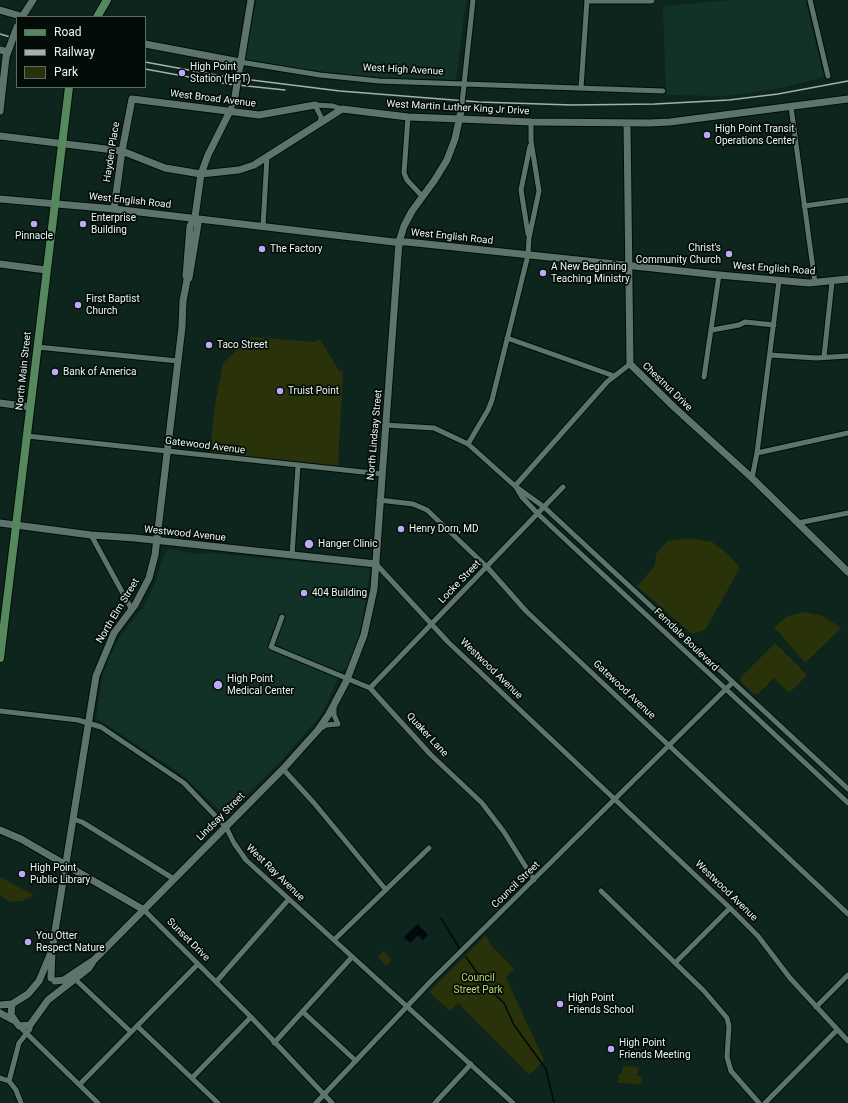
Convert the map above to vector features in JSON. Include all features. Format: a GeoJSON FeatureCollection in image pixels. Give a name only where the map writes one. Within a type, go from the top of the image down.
{"type":"FeatureCollection","features":[{"type":"Feature","properties":{"kind":"main road"},"geometry":{"type":"LineString","coordinates":[[24,16],[34,0]]}},
{"type":"Feature","properties":{"kind":"main road"},"geometry":{"type":"LineString","coordinates":[[98,16],[107,0]]}},
{"type":"Feature","properties":{"kind":"main road","name":"North Elm Street"},"geometry":{"type":"LineString","coordinates":[[52,950],[89,724],[93,688],[101,661],[114,633],[149,578],[157,540],[182,327],[183,301],[187,280],[189,278],[198,226],[195,217],[201,174],[208,155],[234,103],[251,0]]}},
{"type":"Feature","properties":{"kind":"main road"},"geometry":{"type":"LineString","coordinates":[[588,0],[651,0]]}},
{"type":"Feature","properties":{"kind":"main road"},"geometry":{"type":"LineString","coordinates":[[0,10],[20,16]]}},
{"type":"Feature","properties":{"kind":"main road"},"geometry":{"type":"LineString","coordinates":[[0,111],[9,49],[16,30]]}},
{"type":"Feature","properties":{"kind":"main road","name":"West High Avenue"},"geometry":{"type":"LineString","coordinates":[[146,44],[240,62]]}},
{"type":"Feature","properties":{"kind":"main road"},"geometry":{"type":"LineString","coordinates":[[0,50],[9,49]]}},
{"type":"Feature","properties":{"kind":"main road","name":"North Main Street"},"geometry":{"type":"LineString","coordinates":[[0,658],[69,88]]}},
{"type":"Feature","properties":{"kind":"main road","name":"West Broad Avenue"},"geometry":{"type":"LineString","coordinates":[[132,99],[259,115],[314,105]]}},
{"type":"Feature","properties":{"kind":"main road","name":"Hayden Place"},"geometry":{"type":"LineString","coordinates":[[114,209],[122,151],[132,99]]}},
{"type":"Feature","properties":{"kind":"main road","name":"West Martin Luther King Jr Drive"},"geometry":{"type":"LineString","coordinates":[[342,110],[408,117],[531,122],[627,123],[670,122],[848,99]]}},
{"type":"Feature","properties":{"kind":"main road"},"geometry":{"type":"LineString","coordinates":[[0,136],[122,151],[164,168],[201,174],[239,170],[268,158],[342,110]]}},
{"type":"Feature","properties":{"kind":"main road","name":"North Lindsay Street"},"geometry":{"type":"LineString","coordinates":[[348,678],[359,653],[369,619],[376,564],[399,242],[404,226],[422,196],[447,160],[460,119],[461,110]]}},
{"type":"Feature","properties":{"kind":"main road","name":"Chestnut Drive"},"geometry":{"type":"LineString","coordinates":[[627,123],[630,266],[630,364],[675,408],[752,478],[848,572]]}},
{"type":"Feature","properties":{"kind":"main road","name":"West English Road"},"geometry":{"type":"LineString","coordinates":[[0,199],[41,204],[55,203],[195,217],[399,242],[779,281],[814,283],[848,279]]}},
{"type":"Feature","properties":{"kind":"main road"},"geometry":{"type":"LineString","coordinates":[[0,264],[46,270]]}},
{"type":"Feature","properties":{"kind":"main road"},"geometry":{"type":"LineString","coordinates":[[0,403],[30,406]]}},
{"type":"Feature","properties":{"kind":"main road","name":"Westwood Avenue"},"geometry":{"type":"LineString","coordinates":[[0,523],[91,535],[157,540],[376,564]]}},
{"type":"Feature","properties":{"kind":"main road","name":"Lindsay Street"},"geometry":{"type":"LineString","coordinates":[[40,980],[45,977],[53,980],[64,980],[94,960],[283,769],[318,730],[335,704],[348,678]]}},
{"type":"Feature","properties":{"kind":"main road","name":"Sunset Drive"},"geometry":{"type":"LineString","coordinates":[[0,830],[20,839],[144,910]]}},
{"type":"Feature","properties":{"kind":"main road"},"geometry":{"type":"LineString","coordinates":[[52,950],[53,980],[57,989],[56,993]]}},
{"type":"Feature","properties":{"kind":"main road"},"geometry":{"type":"LineString","coordinates":[[0,1005],[12,1004],[28,994],[40,980],[52,950]]}},
{"type":"Feature","properties":{"kind":"main road","name":"Lindsay Street"},"geometry":{"type":"LineString","coordinates":[[30,1025],[42,1007],[56,993],[76,980],[89,968],[94,960]]}},
{"type":"Feature","properties":{"kind":"main road"},"geometry":{"type":"LineString","coordinates":[[12,1004],[10,1012],[12,1020]]}},
{"type":"Feature","properties":{"kind":"main road"},"geometry":{"type":"LineString","coordinates":[[0,1013],[19,1026],[30,1025]]}},
{"type":"Feature","properties":{"kind":"street"},"geometry":{"type":"LineString","coordinates":[[461,110],[473,0]]}},
{"type":"Feature","properties":{"kind":"street"},"geometry":{"type":"LineString","coordinates":[[581,88],[588,0]]}},
{"type":"Feature","properties":{"kind":"street"},"geometry":{"type":"LineString","coordinates":[[810,0],[828,76]]}},
{"type":"Feature","properties":{"kind":"street","name":"West High Avenue"},"geometry":{"type":"LineString","coordinates":[[240,62],[320,75],[379,80],[663,91]]}},
{"type":"Feature","properties":{"kind":"street"},"geometry":{"type":"LineString","coordinates":[[314,105],[321,117],[320,124]]}},
{"type":"Feature","properties":{"kind":"street","name":"West Broad Avenue"},"geometry":{"type":"LineString","coordinates":[[314,105],[333,106],[342,110]]}},
{"type":"Feature","properties":{"kind":"street"},"geometry":{"type":"LineString","coordinates":[[791,107],[814,283]]}},
{"type":"Feature","properties":{"kind":"street"},"geometry":{"type":"LineString","coordinates":[[408,117],[404,173],[407,180],[422,196]]}},
{"type":"Feature","properties":{"kind":"street"},"geometry":{"type":"LineString","coordinates":[[528,238],[539,191],[531,141],[531,122]]}},
{"type":"Feature","properties":{"kind":"street"},"geometry":{"type":"LineString","coordinates":[[468,444],[488,410],[528,255],[528,238],[521,190],[531,141]]}},
{"type":"Feature","properties":{"kind":"street"},"geometry":{"type":"LineString","coordinates":[[263,226],[268,158]]}},
{"type":"Feature","properties":{"kind":"street"},"geometry":{"type":"LineString","coordinates":[[804,206],[848,200]]}},
{"type":"Feature","properties":{"kind":"street"},"geometry":{"type":"LineString","coordinates":[[704,377],[719,275]]}},
{"type":"Feature","properties":{"kind":"street"},"geometry":{"type":"LineString","coordinates":[[752,478],[757,453],[779,281]]}},
{"type":"Feature","properties":{"kind":"street"},"geometry":{"type":"LineString","coordinates":[[824,357],[832,282]]}},
{"type":"Feature","properties":{"kind":"street"},"geometry":{"type":"LineString","coordinates":[[712,330],[739,325],[745,322],[774,325]]}},
{"type":"Feature","properties":{"kind":"street"},"geometry":{"type":"LineString","coordinates":[[507,338],[614,376]]}},
{"type":"Feature","properties":{"kind":"street"},"geometry":{"type":"LineString","coordinates":[[37,347],[178,361]]}},
{"type":"Feature","properties":{"kind":"street"},"geometry":{"type":"LineString","coordinates":[[770,355],[824,357],[848,356]]}},
{"type":"Feature","properties":{"kind":"street"},"geometry":{"type":"LineString","coordinates":[[515,486],[607,382],[630,364]]}},
{"type":"Feature","properties":{"kind":"street","name":"Ferndale Boulevard"},"geometry":{"type":"LineString","coordinates":[[385,425],[434,428],[468,444],[515,486],[544,507],[848,789]]}},
{"type":"Feature","properties":{"kind":"street"},"geometry":{"type":"LineString","coordinates":[[757,453],[848,433]]}},
{"type":"Feature","properties":{"kind":"street","name":"Gatewood Avenue"},"geometry":{"type":"LineString","coordinates":[[27,436],[382,474]]}},
{"type":"Feature","properties":{"kind":"street"},"geometry":{"type":"LineString","coordinates":[[292,556],[298,466]]}},
{"type":"Feature","properties":{"kind":"street","name":"Ferndale Boulevard"},"geometry":{"type":"LineString","coordinates":[[515,486],[522,497],[538,514],[848,803]]}},
{"type":"Feature","properties":{"kind":"street","name":"Locke Street"},"geometry":{"type":"LineString","coordinates":[[370,688],[538,514],[562,487]]}},
{"type":"Feature","properties":{"kind":"street","name":"Gatewood Avenue"},"geometry":{"type":"LineString","coordinates":[[380,500],[413,504],[424,508],[487,567],[526,611],[848,914]]}},
{"type":"Feature","properties":{"kind":"street"},"geometry":{"type":"LineString","coordinates":[[798,523],[848,513]]}},
{"type":"Feature","properties":{"kind":"street"},"geometry":{"type":"LineString","coordinates":[[91,535],[131,608]]}},
{"type":"Feature","properties":{"kind":"street","name":"Westwood Avenue"},"geometry":{"type":"LineString","coordinates":[[376,564],[431,624],[495,687],[730,908],[764,943],[790,978],[848,1041]]}},
{"type":"Feature","properties":{"kind":"street","name":"Quaker Lane"},"geometry":{"type":"LineString","coordinates":[[282,617],[272,647],[370,688],[431,755],[482,803],[504,832],[534,880]]}},
{"type":"Feature","properties":{"kind":"street","name":"Council Street"},"geometry":{"type":"LineString","coordinates":[[316,1103],[408,1006],[732,683]]}},
{"type":"Feature","properties":{"kind":"street"},"geometry":{"type":"LineString","coordinates":[[318,730],[326,725],[338,724],[333,710],[335,704]]}},
{"type":"Feature","properties":{"kind":"street","name":"West Ray Avenue"},"geometry":{"type":"LineString","coordinates":[[0,711],[78,720],[101,727],[184,784],[226,827],[234,843],[246,860],[513,1103]]}},
{"type":"Feature","properties":{"kind":"street"},"geometry":{"type":"LineString","coordinates":[[283,769],[314,803],[386,890]]}},
{"type":"Feature","properties":{"kind":"street"},"geometry":{"type":"LineString","coordinates":[[73,819],[82,822],[174,879]]}},
{"type":"Feature","properties":{"kind":"street"},"geometry":{"type":"LineString","coordinates":[[334,940],[429,848]]}},
{"type":"Feature","properties":{"kind":"street"},"geometry":{"type":"LineString","coordinates":[[601,891],[704,991],[727,1018],[729,1026],[727,1057],[731,1071],[759,1103]]}},
{"type":"Feature","properties":{"kind":"street"},"geometry":{"type":"LineString","coordinates":[[216,982],[289,899]]}},
{"type":"Feature","properties":{"kind":"street"},"geometry":{"type":"LineString","coordinates":[[675,963],[730,908]]}},
{"type":"Feature","properties":{"kind":"street","name":"Sunset Drive"},"geometry":{"type":"LineString","coordinates":[[144,910],[251,1016],[274,1043],[332,1103]]}},
{"type":"Feature","properties":{"kind":"street"},"geometry":{"type":"LineString","coordinates":[[274,1043],[352,957]]}},
{"type":"Feature","properties":{"kind":"street"},"geometry":{"type":"LineString","coordinates":[[80,1084],[198,964]]}},
{"type":"Feature","properties":{"kind":"street"},"geometry":{"type":"LineString","coordinates":[[816,1007],[848,975]]}},
{"type":"Feature","properties":{"kind":"street"},"geometry":{"type":"LineString","coordinates":[[76,980],[131,1032]]}},
{"type":"Feature","properties":{"kind":"street"},"geometry":{"type":"LineString","coordinates":[[303,1012],[356,1061]]}},
{"type":"Feature","properties":{"kind":"street"},"geometry":{"type":"LineString","coordinates":[[192,1078],[251,1016]]}},
{"type":"Feature","properties":{"kind":"street"},"geometry":{"type":"LineString","coordinates":[[9,1081],[19,1044],[30,1025]]}},
{"type":"Feature","properties":{"kind":"street"},"geometry":{"type":"LineString","coordinates":[[19,1026],[98,1103]]}},
{"type":"Feature","properties":{"kind":"street"},"geometry":{"type":"LineString","coordinates":[[137,1026],[215,1102]]}},
{"type":"Feature","properties":{"kind":"street"},"geometry":{"type":"LineString","coordinates":[[765,1103],[837,1030]]}},
{"type":"Feature","properties":{"kind":"street"},"geometry":{"type":"LineString","coordinates":[[435,1103],[471,1064]]}},
{"type":"Feature","properties":{"kind":"street"},"geometry":{"type":"LineString","coordinates":[[0,1078],[9,1081],[16,1090],[21,1103]]}},
{"type":"Feature","properties":{"kind":"shaded area"},"geometry":{"type":"Polygon","coordinates":[[[257,0],[466,0],[456,80],[366,78],[243,61],[257,0]]]}},
{"type":"Feature","properties":{"kind":"shaded area"},"geometry":{"type":"Polygon","coordinates":[[[731,0],[805,0],[824,77],[782,88],[727,96],[666,95],[663,6],[731,0]]]}},
{"type":"Feature","properties":{"kind":"shaded area","name":"High Point Medical Center"},"geometry":{"type":"Polygon","coordinates":[[[169,549],[197,554],[210,553],[368,568],[370,570],[363,621],[352,657],[347,668],[342,670],[322,714],[282,760],[227,814],[224,814],[181,774],[96,718],[103,675],[109,657],[119,638],[144,606],[156,581],[164,554],[169,549]]]}},
{"type":"Feature","properties":{"kind":"shaded area"},"geometry":{"type":"Polygon","coordinates":[[[418,924],[428,935],[423,940],[418,935],[410,943],[404,937],[418,924]]]}},
{"type":"Feature","properties":{"kind":"green space","name":"Truist Point"},"geometry":{"type":"Polygon","coordinates":[[[251,337],[315,342],[320,339],[339,371],[343,372],[338,466],[210,454],[214,410],[223,363],[251,337]]]}},
{"type":"Feature","properties":{"kind":"green space"},"geometry":{"type":"Polygon","coordinates":[[[688,538],[712,542],[729,555],[740,568],[705,630],[692,634],[637,586],[655,566],[656,554],[668,541],[688,538]]]}},
{"type":"Feature","properties":{"kind":"green space"},"geometry":{"type":"Polygon","coordinates":[[[804,612],[823,616],[841,628],[805,663],[774,627],[788,616],[804,612]]]}},
{"type":"Feature","properties":{"kind":"green space"},"geometry":{"type":"Polygon","coordinates":[[[775,643],[807,675],[791,691],[787,691],[774,678],[758,694],[754,694],[741,682],[741,677],[775,643]]]}},
{"type":"Feature","properties":{"kind":"green space"},"geometry":{"type":"Polygon","coordinates":[[[0,877],[34,895],[22,901],[11,902],[6,900],[0,895],[0,877]]]}},
{"type":"Feature","properties":{"kind":"green space","name":"Council Street Park"},"geometry":{"type":"Polygon","coordinates":[[[486,935],[490,944],[514,969],[506,978],[544,1060],[529,1075],[458,1003],[450,1011],[429,992],[486,935]]]}},
{"type":"Feature","properties":{"kind":"green space"},"geometry":{"type":"Polygon","coordinates":[[[384,951],[392,960],[386,966],[378,957],[384,951]]]}},
{"type":"Feature","properties":{"kind":"green space"},"geometry":{"type":"Polygon","coordinates":[[[623,1066],[638,1067],[637,1076],[642,1076],[641,1084],[618,1083],[619,1074],[622,1074],[623,1066]]]}},
{"type":"Feature","properties":{"kind":"waterway"},"geometry":{"type":"LineString","coordinates":[[441,918],[459,948]]}},
{"type":"Feature","properties":{"kind":"waterway"},"geometry":{"type":"LineString","coordinates":[[466,957],[488,988],[504,1003],[514,1025],[546,1069],[554,1103]]}},
{"type":"Feature","properties":{"kind":"railway"},"geometry":{"type":"LineString","coordinates":[[0,34],[16,39]]}},
{"type":"Feature","properties":{"kind":"railway"},"geometry":{"type":"LineString","coordinates":[[146,62],[227,77],[340,91],[479,102],[572,105],[655,104],[729,100],[778,94],[848,81]]}},
{"type":"Feature","properties":{"kind":"railway"},"geometry":{"type":"LineString","coordinates":[[146,69],[228,84],[285,90]]}},
{"type":"Feature","properties":{"kind":"place","name":"High Point Station (HPT)"},"geometry":{"type":"Point","coordinates":[182,73]}},
{"type":"Feature","properties":{"kind":"place","name":"High Point Transit Operations Center"},"geometry":{"type":"Point","coordinates":[707,135]}},
{"type":"Feature","properties":{"kind":"place","name":"Pinnacle"},"geometry":{"type":"Point","coordinates":[34,224]}},
{"type":"Feature","properties":{"kind":"place","name":"Enterprise Building"},"geometry":{"type":"Point","coordinates":[83,224]}},
{"type":"Feature","properties":{"kind":"place","name":"The Factory"},"geometry":{"type":"Point","coordinates":[262,249]}},
{"type":"Feature","properties":{"kind":"place","name":"Christ's Community Church"},"geometry":{"type":"Point","coordinates":[729,254]}},
{"type":"Feature","properties":{"kind":"place","name":"A New Beginning Teaching Ministry"},"geometry":{"type":"Point","coordinates":[543,273]}},
{"type":"Feature","properties":{"kind":"place","name":"First Baptist Church"},"geometry":{"type":"Point","coordinates":[78,305]}},
{"type":"Feature","properties":{"kind":"place","name":"Taco Street"},"geometry":{"type":"Point","coordinates":[209,345]}},
{"type":"Feature","properties":{"kind":"place","name":"Bank of America"},"geometry":{"type":"Point","coordinates":[55,372]}},
{"type":"Feature","properties":{"kind":"place","name":"Truist Point"},"geometry":{"type":"Point","coordinates":[280,391]}},
{"type":"Feature","properties":{"kind":"place","name":"Henry Dorn, MD"},"geometry":{"type":"Point","coordinates":[401,529]}},
{"type":"Feature","properties":{"kind":"place","name":"Hanger Clinic"},"geometry":{"type":"Point","coordinates":[309,544]}},
{"type":"Feature","properties":{"kind":"place","name":"404 Building"},"geometry":{"type":"Point","coordinates":[304,593]}},
{"type":"Feature","properties":{"kind":"place","name":"High Point Medical Center"},"geometry":{"type":"Point","coordinates":[218,685]}},
{"type":"Feature","properties":{"kind":"place","name":"High Point Public Library"},"geometry":{"type":"Point","coordinates":[22,874]}},
{"type":"Feature","properties":{"kind":"place","name":"You Otter Respect Nature"},"geometry":{"type":"Point","coordinates":[28,942]}},
{"type":"Feature","properties":{"kind":"place","name":"High Point Friends School"},"geometry":{"type":"Point","coordinates":[560,1004]}},
{"type":"Feature","properties":{"kind":"place","name":"High Point Friends Meeting"},"geometry":{"type":"Point","coordinates":[611,1049]}}]}
